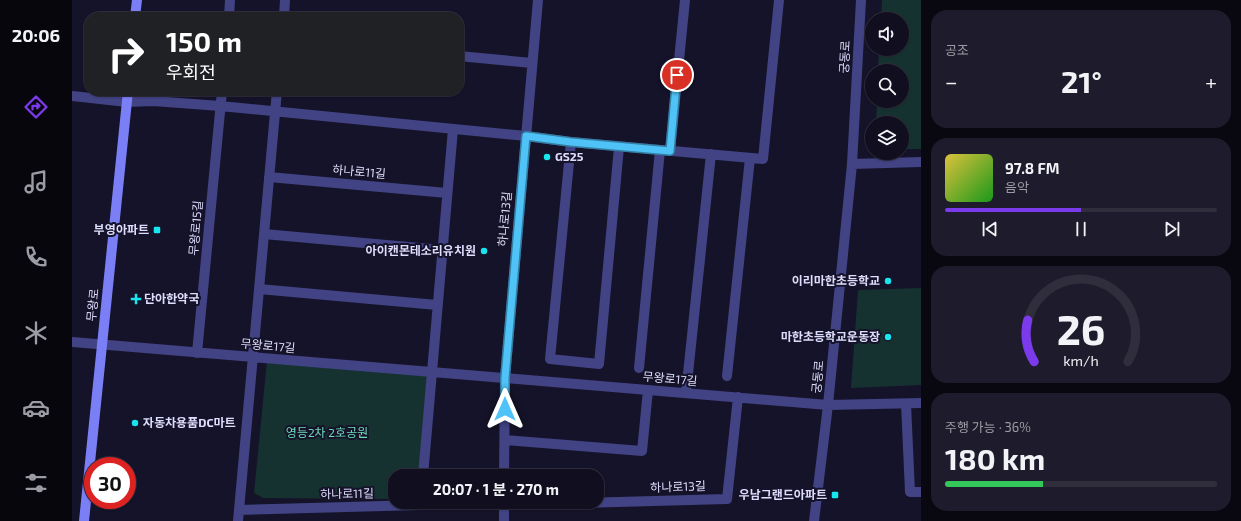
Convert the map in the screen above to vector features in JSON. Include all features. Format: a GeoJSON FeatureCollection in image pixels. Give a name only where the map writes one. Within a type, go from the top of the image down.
{"type":"FeatureCollection","features":[{"type":"Feature","properties":{"kind":"street"},"geometry":{"type":"LineString","coordinates":[[136,12],[137,0]]}},
{"type":"Feature","properties":{"kind":"street"},"geometry":{"type":"LineString","coordinates":[[229,12],[230,0]]}},
{"type":"Feature","properties":{"kind":"street"},"geometry":{"type":"LineString","coordinates":[[285,12],[286,0]]}},
{"type":"Feature","properties":{"kind":"street","name":"하나로13길"},"geometry":{"type":"LineString","coordinates":[[504,469],[505,378],[538,0]]}},
{"type":"Feature","properties":{"kind":"street"},"geometry":{"type":"LineString","coordinates":[[639,368],[665,150],[685,0]]}},
{"type":"Feature","properties":{"kind":"street"},"geometry":{"type":"LineString","coordinates":[[72,96],[127,102],[153,101],[220,106],[526,136],[619,147],[764,159],[779,0]]}},
{"type":"Feature","properties":{"kind":"street","name":"궁동로"},"geometry":{"type":"LineString","coordinates":[[814,521],[828,405],[852,164],[861,0]]}},
{"type":"Feature","properties":{"kind":"street"},"geometry":{"type":"LineString","coordinates":[[464,56],[532,63]]}},
{"type":"Feature","properties":{"kind":"street","name":"무왕로"},"geometry":{"type":"LineString","coordinates":[[84,521],[128,96]]}},
{"type":"Feature","properties":{"kind":"street","name":"무왕로15길"},"geometry":{"type":"LineString","coordinates":[[197,353],[221,96]]}},
{"type":"Feature","properties":{"kind":"street"},"geometry":{"type":"LineString","coordinates":[[238,521],[277,96]]}},
{"type":"Feature","properties":{"kind":"street"},"geometry":{"type":"LineString","coordinates":[[424,469],[452,129]]}},
{"type":"Feature","properties":{"kind":"street"},"geometry":{"type":"LineString","coordinates":[[571,142],[550,359],[600,364],[619,147]]}},
{"type":"Feature","properties":{"kind":"street"},"geometry":{"type":"LineString","coordinates":[[686,393],[711,154]]}},
{"type":"Feature","properties":{"kind":"street"},"geometry":{"type":"LineString","coordinates":[[727,376],[750,158]]}},
{"type":"Feature","properties":{"kind":"street"},"geometry":{"type":"LineString","coordinates":[[852,164],[921,162]]}},
{"type":"Feature","properties":{"kind":"street","name":"하나로11길"},"geometry":{"type":"LineString","coordinates":[[269,176],[447,193]]}},
{"type":"Feature","properties":{"kind":"street"},"geometry":{"type":"LineString","coordinates":[[264,234],[442,250]]}},
{"type":"Feature","properties":{"kind":"street"},"geometry":{"type":"LineString","coordinates":[[259,289],[437,305]]}},
{"type":"Feature","properties":{"kind":"street","name":"무왕로17길"},"geometry":{"type":"LineString","coordinates":[[72,342],[828,405],[921,403]]}},
{"type":"Feature","properties":{"kind":"street"},"geometry":{"type":"LineString","coordinates":[[505,440],[642,451],[648,390]]}},
{"type":"Feature","properties":{"kind":"street","name":"하나로13길"},"geometry":{"type":"LineString","coordinates":[[604,502],[727,499],[738,398]]}},
{"type":"Feature","properties":{"kind":"street"},"geometry":{"type":"LineString","coordinates":[[906,404],[910,492],[921,492]]}},
{"type":"Feature","properties":{"kind":"street","name":"하나로11길"},"geometry":{"type":"LineString","coordinates":[[239,510],[388,504]]}},
{"type":"Feature","properties":{"kind":"street"},"geometry":{"type":"LineString","coordinates":[[504,509],[504,521]]}},
{"type":"Feature","properties":{"kind":"green space"},"geometry":{"type":"Polygon","coordinates":[[[882,0],[921,0],[921,149],[909,149],[909,116],[876,116],[877,108],[909,108],[909,64],[878,64],[879,56],[909,56],[909,12],[881,12],[882,0]]]}},
{"type":"Feature","properties":{"kind":"green space","name":"마한초등학교운동장"},"geometry":{"type":"Polygon","coordinates":[[[921,288],[921,385],[851,388],[858,290],[921,288]]]}},
{"type":"Feature","properties":{"kind":"green space","name":"영등2차 2호공원"},"geometry":{"type":"Polygon","coordinates":[[[267,361],[427,376],[420,469],[388,469],[388,499],[263,498],[254,493],[267,361]]]}},
{"type":"Feature","properties":{"kind":"place","name":"GS25"},"geometry":{"type":"Point","coordinates":[547,157]}},
{"type":"Feature","properties":{"kind":"place","name":"부영아파트"},"geometry":{"type":"Point","coordinates":[157,230]}},
{"type":"Feature","properties":{"kind":"place","name":"아이캔몬테소리유치원"},"geometry":{"type":"Point","coordinates":[484,251]}},
{"type":"Feature","properties":{"kind":"place","name":"이리마한초등학교"},"geometry":{"type":"Point","coordinates":[888,281]}},
{"type":"Feature","properties":{"kind":"place","name":"단아한약국"},"geometry":{"type":"Point","coordinates":[136,299]}},
{"type":"Feature","properties":{"kind":"place","name":"마한초등학교운동장"},"geometry":{"type":"Point","coordinates":[888,337]}},
{"type":"Feature","properties":{"kind":"place","name":"자동차용품DC마트"},"geometry":{"type":"Point","coordinates":[135,423]}},
{"type":"Feature","properties":{"kind":"place","name":"우남그랜드아파트"},"geometry":{"type":"Point","coordinates":[835,495]}},
{"type":"Feature","properties":{"kind":"route"},"geometry":{"type":"LineString","coordinates":[[505,409],[505,378],[526,136],[571,142],[670,151],[677,75]]}}]}
